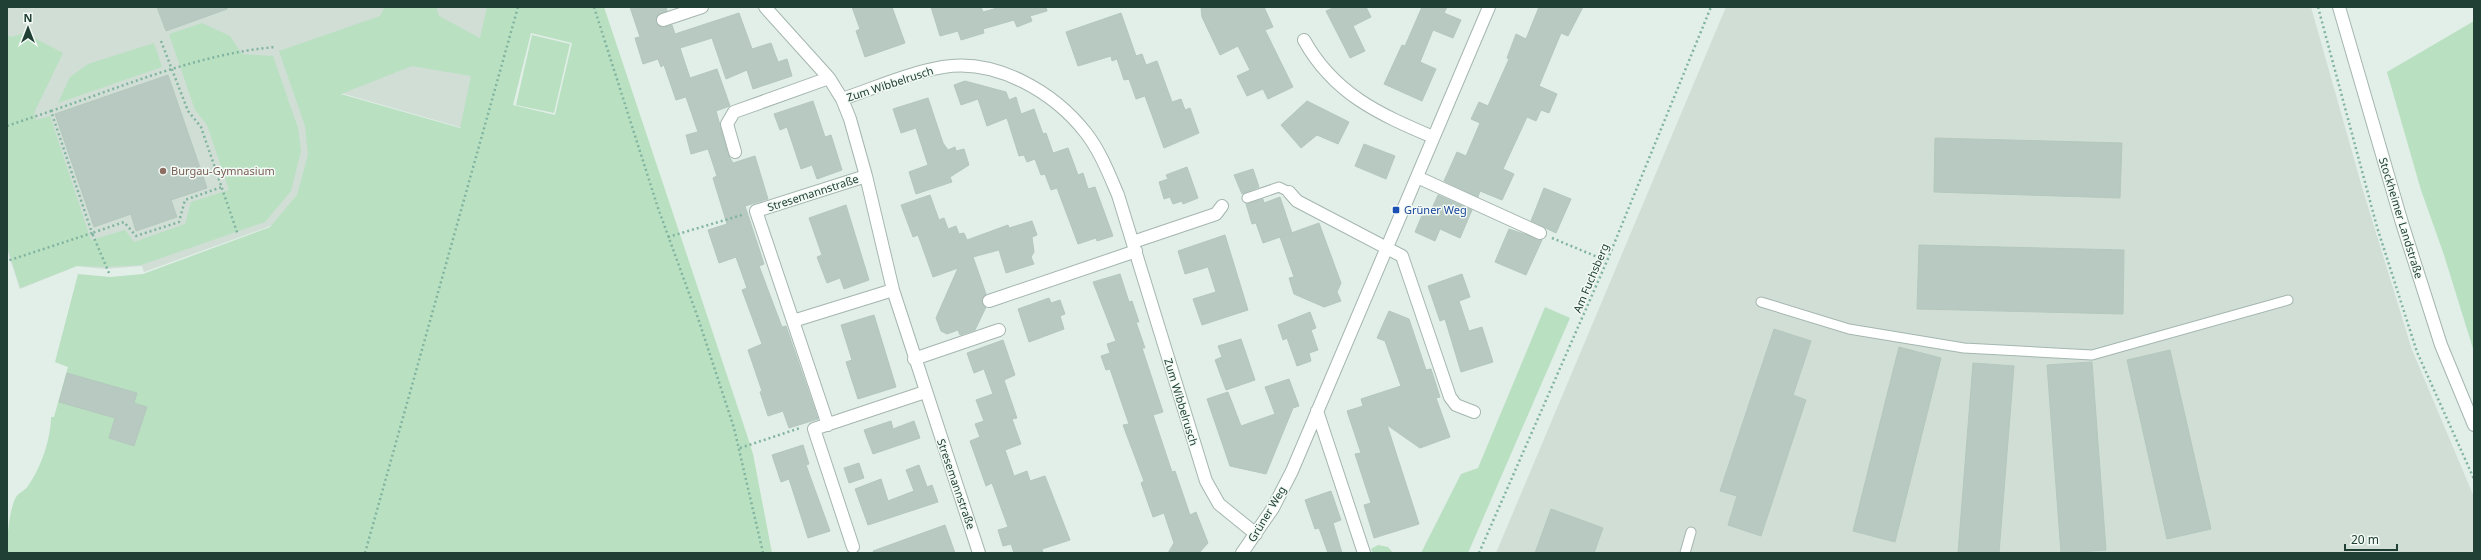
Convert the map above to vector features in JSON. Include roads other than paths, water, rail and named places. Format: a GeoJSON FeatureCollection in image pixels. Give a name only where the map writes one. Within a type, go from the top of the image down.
{"type":"FeatureCollection","features":[{"type":"Feature","properties":{"kind":"street"},"geometry":{"type":"LineString","coordinates":[[663,20],[702,7]]}},
{"type":"Feature","properties":{"kind":"street","name":"Stresemannstraße"},"geometry":{"type":"LineString","coordinates":[[765,7],[829,78],[842,99],[850,119],[866,176],[893,290],[914,359],[979,553]]}},
{"type":"Feature","properties":{"kind":"street","name":"Grüner Weg"},"geometry":{"type":"LineString","coordinates":[[1244,552],[1273,508],[1292,471],[1489,7]]}},
{"type":"Feature","properties":{"kind":"street","name":"Stockheimer Landstraße"},"geometry":{"type":"LineString","coordinates":[[2339,7],[2402,224],[2441,345],[2474,425]]}},
{"type":"Feature","properties":{"kind":"street"},"geometry":{"type":"LineString","coordinates":[[1304,40],[1317,63],[1351,94],[1396,121],[1433,137]]}},
{"type":"Feature","properties":{"kind":"street","name":"Zum Wibbelrusch"},"geometry":{"type":"LineString","coordinates":[[842,99],[917,73],[944,66],[970,66],[993,70],[1016,79],[1043,93],[1086,133],[1104,162],[1118,195],[1206,481],[1219,504],[1256,534]]}},
{"type":"Feature","properties":{"kind":"street"},"geometry":{"type":"LineString","coordinates":[[735,152],[727,124],[734,112],[829,78]]}},
{"type":"Feature","properties":{"kind":"street","name":"Stresemannstraße"},"geometry":{"type":"LineString","coordinates":[[828,425],[756,211],[866,176]]}},
{"type":"Feature","properties":{"kind":"street"},"geometry":{"type":"LineString","coordinates":[[1417,177],[1540,233]]}},
{"type":"Feature","properties":{"kind":"street"},"geometry":{"type":"LineString","coordinates":[[1289,192],[1298,201],[1387,246],[1402,256],[1450,397],[1456,405],[1474,412]]}},
{"type":"Feature","properties":{"kind":"street"},"geometry":{"type":"LineString","coordinates":[[989,301],[1216,214],[1222,206]]}},
{"type":"Feature","properties":{"kind":"street"},"geometry":{"type":"LineString","coordinates":[[793,321],[893,290]]}},
{"type":"Feature","properties":{"kind":"street"},"geometry":{"type":"LineString","coordinates":[[914,359],[999,330]]}},
{"type":"Feature","properties":{"kind":"street"},"geometry":{"type":"LineString","coordinates":[[852,547],[814,429],[925,392]]}},
{"type":"Feature","properties":{"kind":"street"},"geometry":{"type":"LineString","coordinates":[[1317,411],[1364,553]]}},
{"type":"Feature","properties":{"kind":"lane"},"geometry":{"type":"LineString","coordinates":[[1247,198],[1279,187],[1289,192]]}},
{"type":"Feature","properties":{"kind":"lane"},"geometry":{"type":"LineString","coordinates":[[1760,302],[1850,329],[1964,348],[2092,355],[2288,300]]}},
{"type":"Feature","properties":{"kind":"lane"},"geometry":{"type":"LineString","coordinates":[[1684,553],[1691,532]]}},
{"type":"Feature","properties":{"kind":"place","name":"Burgau-Gymnasium"},"geometry":{"type":"Point","coordinates":[163,171]}},
{"type":"Feature","properties":{"kind":"place","name":"Grüner Weg"},"geometry":{"type":"Point","coordinates":[1396,210]}}]}
